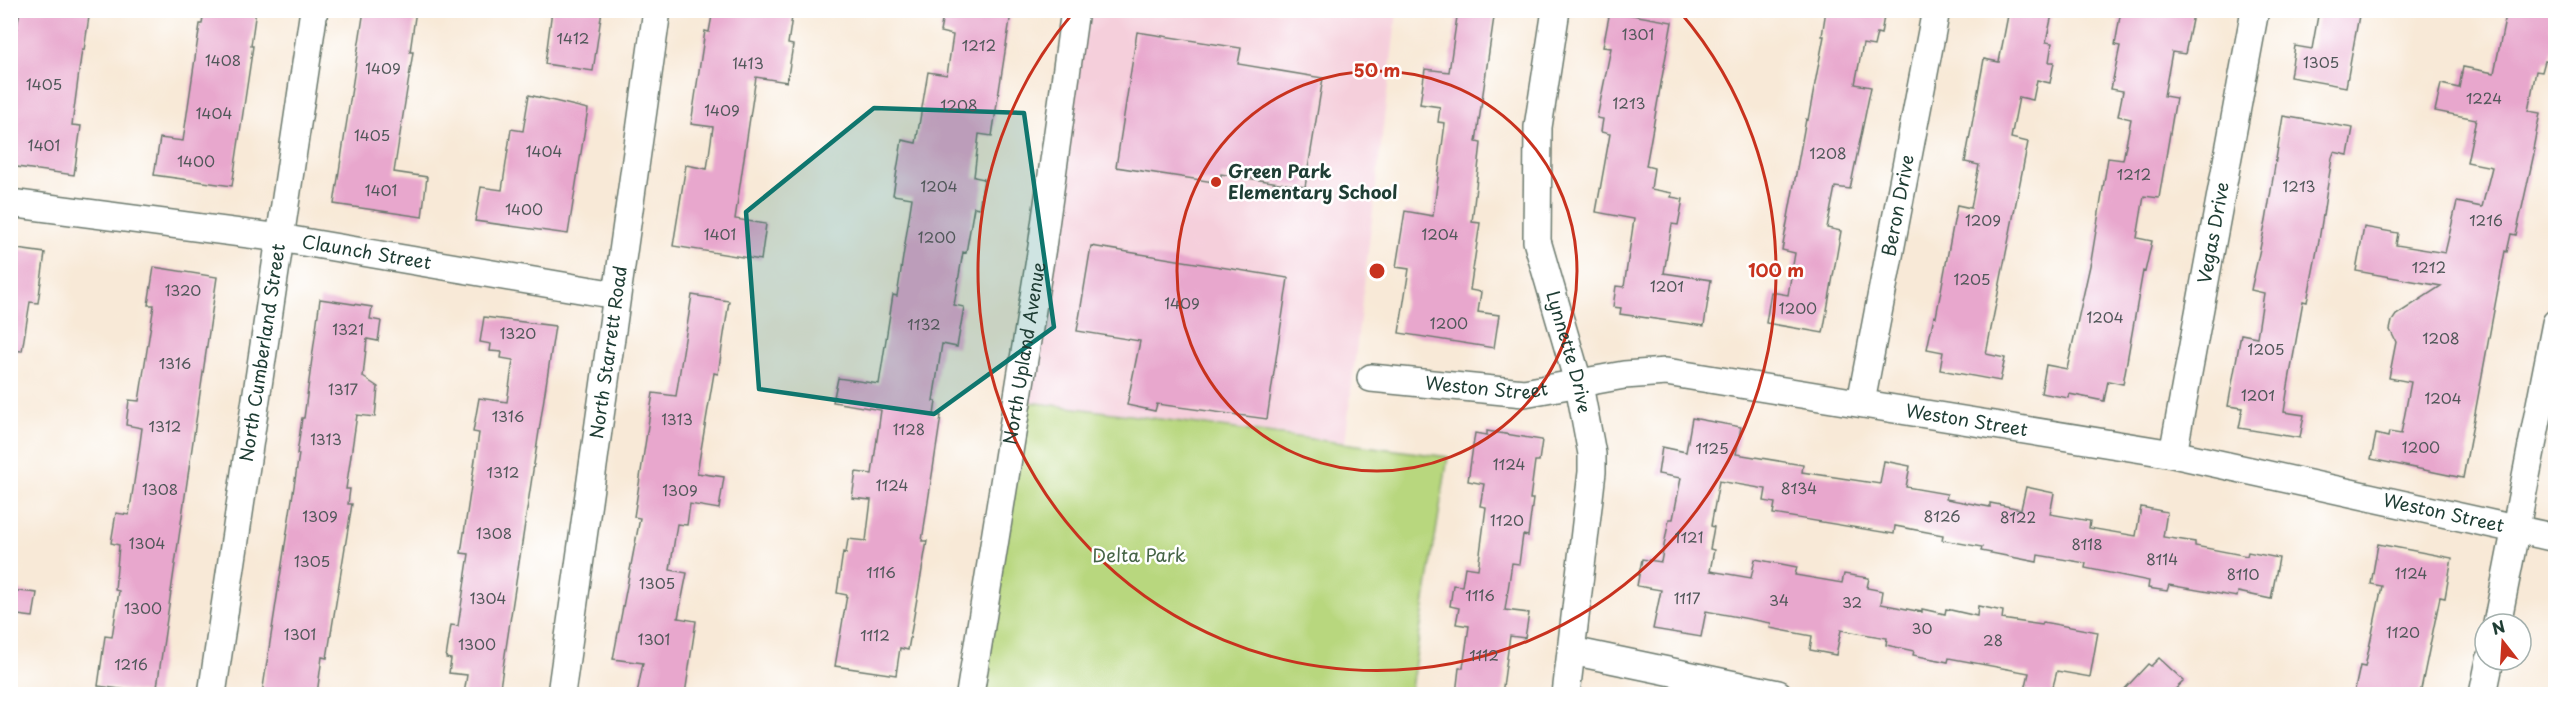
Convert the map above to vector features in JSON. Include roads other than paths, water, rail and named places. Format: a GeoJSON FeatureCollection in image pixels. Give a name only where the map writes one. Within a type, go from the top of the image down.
{"type":"FeatureCollection","features":[{"type":"Feature","properties":{"kind":"street","name":"North Cumberland Street"},"geometry":{"type":"LineString","coordinates":[[212,694],[314,10]]}},
{"type":"Feature","properties":{"kind":"street","name":"North Starrett Road"},"geometry":{"type":"LineString","coordinates":[[561,694],[657,10]]}},
{"type":"Feature","properties":{"kind":"street","name":"North Upland Avenue"},"geometry":{"type":"LineString","coordinates":[[970,694],[1042,247],[1075,10]]}},
{"type":"Feature","properties":{"kind":"street","name":"Lynnette Drive"},"geometry":{"type":"LineString","coordinates":[[1556,10],[1538,127],[1537,241],[1580,385],[1592,454],[1592,472],[1566,694]]}},
{"type":"Feature","properties":{"kind":"street","name":"Beron Drive"},"geometry":{"type":"LineString","coordinates":[[1861,402],[1936,10]]}},
{"type":"Feature","properties":{"kind":"street","name":"Vegas Drive"},"geometry":{"type":"LineString","coordinates":[[2173,454],[2255,10]]}},
{"type":"Feature","properties":{"kind":"street","name":"Claunch Street"},"geometry":{"type":"LineString","coordinates":[[10,202],[280,238],[616,295]]}},
{"type":"Feature","properties":{"kind":"street"},"geometry":{"type":"LineString","coordinates":[[2499,612],[2556,323]]}},
{"type":"Feature","properties":{"kind":"street","name":"Weston Street"},"geometry":{"type":"LineString","coordinates":[[1371,378],[1524,393],[1580,385],[1624,375],[1666,372],[2173,454],[2514,531],[2556,538]]}},
{"type":"Feature","properties":{"kind":"street"},"geometry":{"type":"LineString","coordinates":[[1572,651],[1778,694]]}},
{"type":"Feature","properties":{"kind":"street"},"geometry":{"type":"LineString","coordinates":[[2483,694],[2488,672]]}},
{"type":"Feature","properties":{"kind":"place","name":"Green Park Elementary School"},"geometry":{"type":"Point","coordinates":[1216,182]}},
{"type":"Feature","properties":{"kind":"park label","name":"Delta Park"},"geometry":{"type":"Point","coordinates":[1139,556]}}]}
